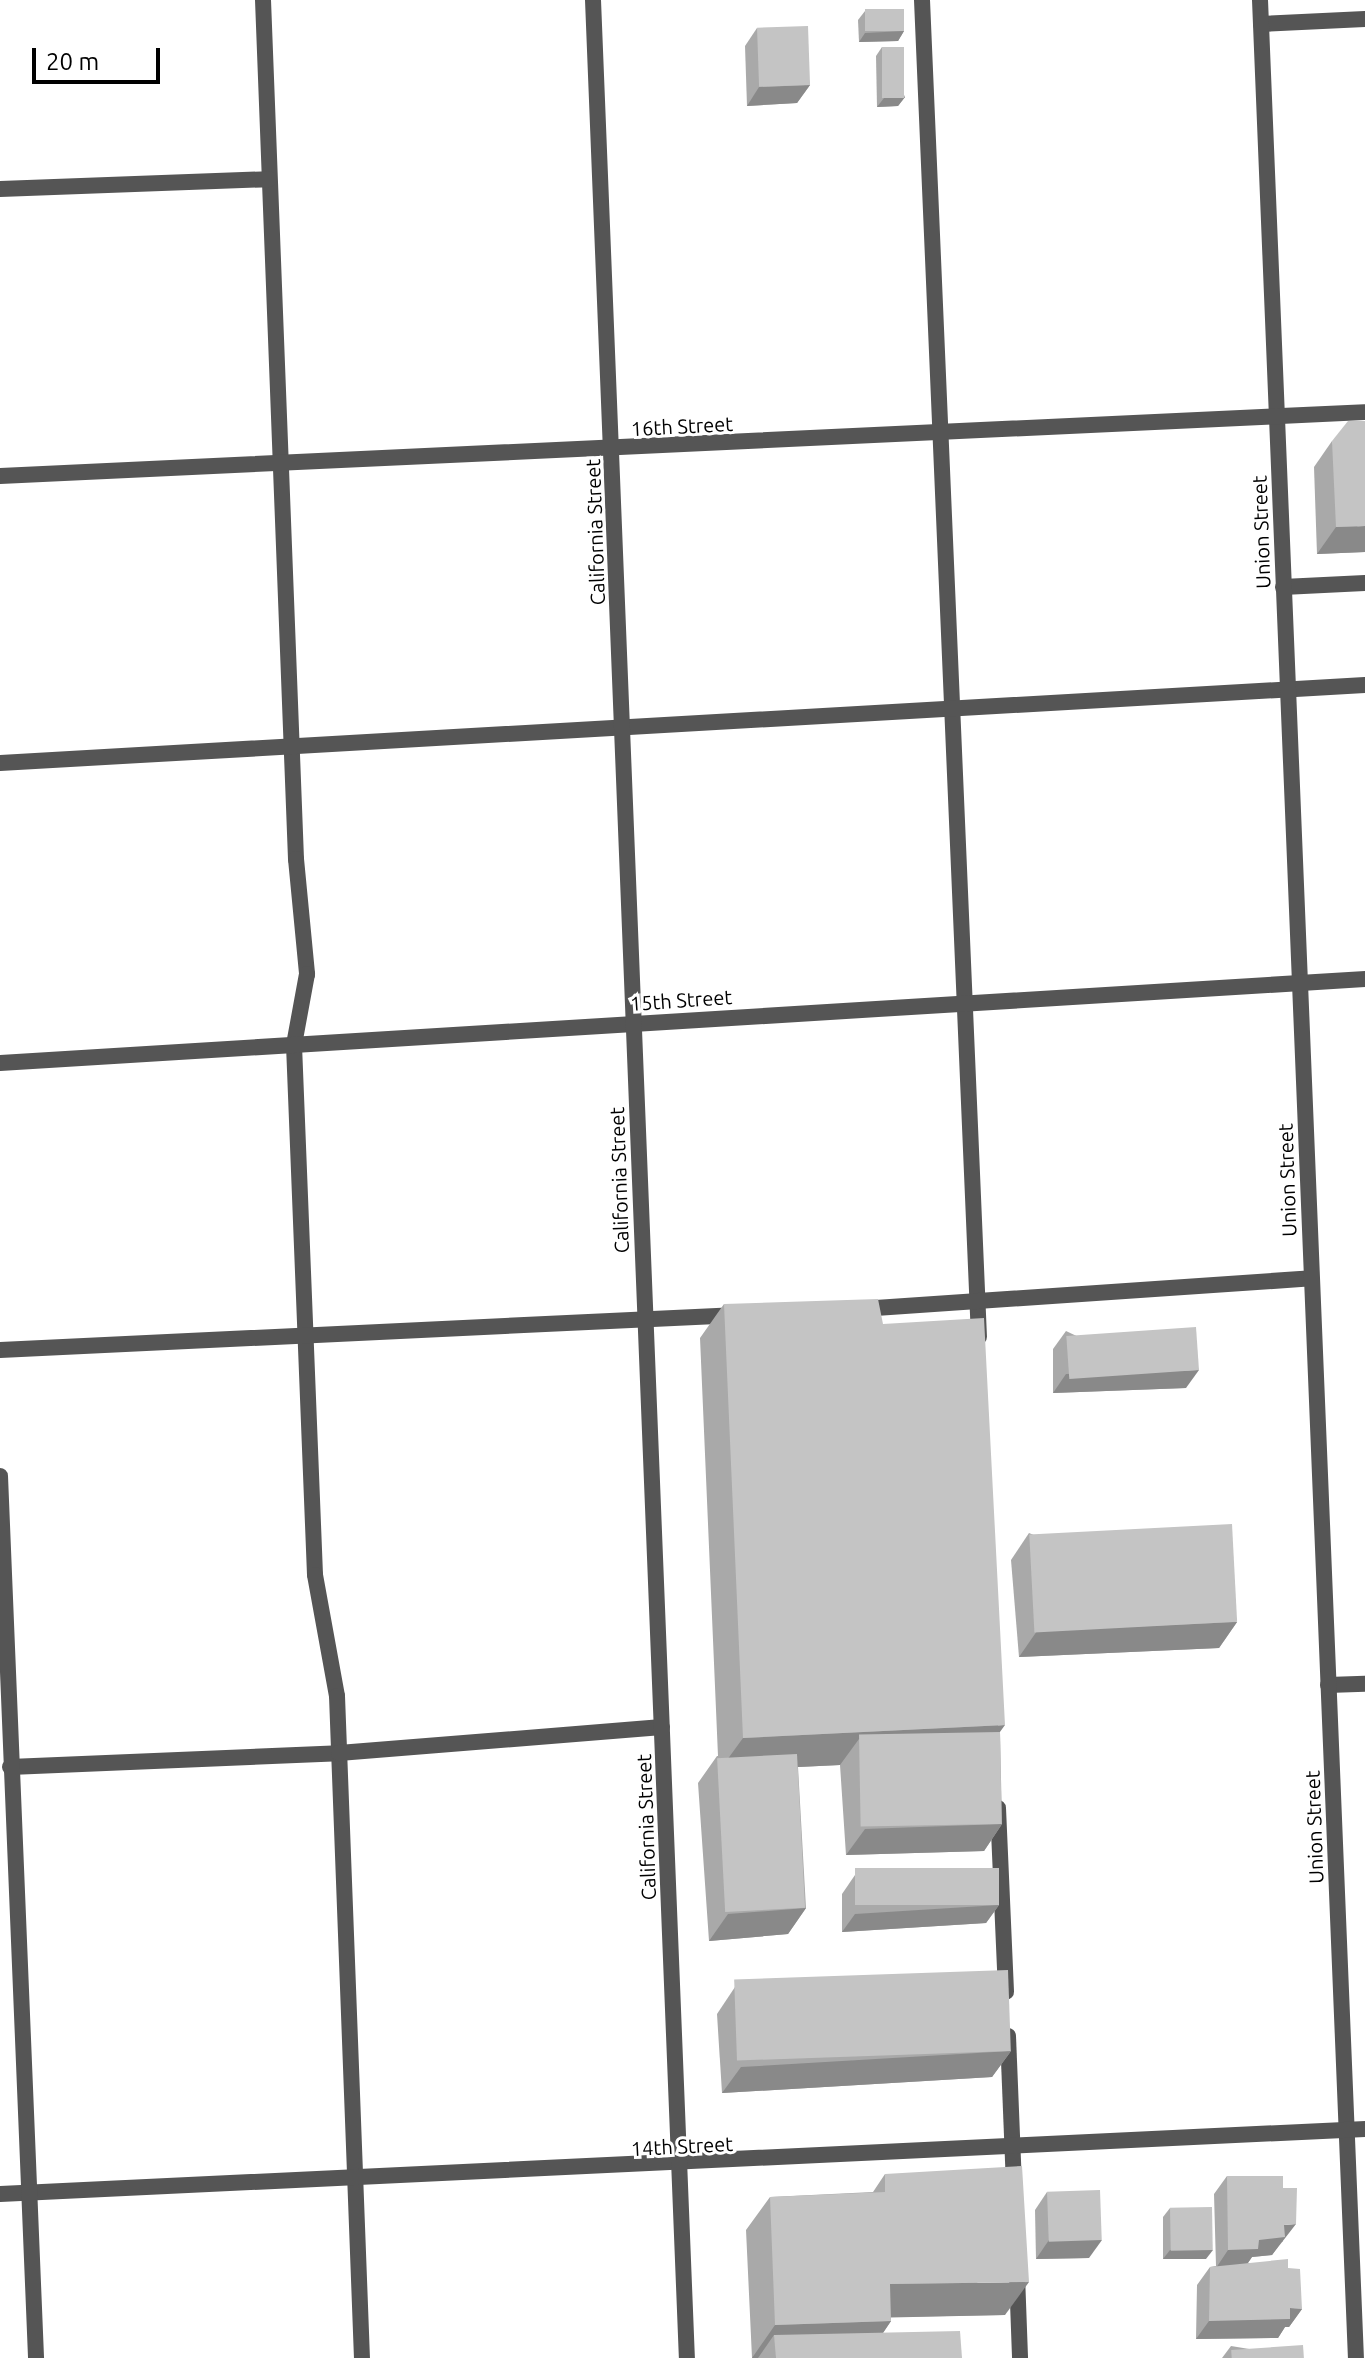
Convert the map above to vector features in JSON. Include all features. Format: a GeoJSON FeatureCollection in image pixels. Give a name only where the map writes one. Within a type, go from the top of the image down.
{"type":"FeatureCollection","features":[{"type":"Feature","properties":{"kind":"street"},"geometry":{"type":"LineString","coordinates":[[263,0],[291,747],[307,974],[294,1045],[315,1575],[337,1696],[362,2358]]}},
{"type":"Feature","properties":{"kind":"street","name":"California Street"},"geometry":{"type":"LineString","coordinates":[[593,0],[687,2358]]}},
{"type":"Feature","properties":{"kind":"street"},"geometry":{"type":"LineString","coordinates":[[922,0],[942,433],[947,710],[965,1003],[980,1350]]}},
{"type":"Feature","properties":{"kind":"street","name":"Union Street"},"geometry":{"type":"LineString","coordinates":[[1260,0],[1356,2358]]}},
{"type":"Feature","properties":{"kind":"street"},"geometry":{"type":"LineString","coordinates":[[1261,24],[1365,19]]}},
{"type":"Feature","properties":{"kind":"street"},"geometry":{"type":"LineString","coordinates":[[0,189],[269,179]]}},
{"type":"Feature","properties":{"kind":"street","name":"16th Street"},"geometry":{"type":"LineString","coordinates":[[0,476],[1365,412]]}},
{"type":"Feature","properties":{"kind":"street"},"geometry":{"type":"LineString","coordinates":[[1283,587],[1365,583]]}},
{"type":"Feature","properties":{"kind":"street"},"geometry":{"type":"LineString","coordinates":[[0,763],[1365,685]]}},
{"type":"Feature","properties":{"kind":"street","name":"15th Street"},"geometry":{"type":"LineString","coordinates":[[0,1063],[1365,979]]}},
{"type":"Feature","properties":{"kind":"street"},"geometry":{"type":"LineString","coordinates":[[841,1310],[1311,1278]]}},
{"type":"Feature","properties":{"kind":"street"},"geometry":{"type":"LineString","coordinates":[[0,1350],[764,1313]]}},
{"type":"Feature","properties":{"kind":"street"},"geometry":{"type":"LineString","coordinates":[[0,1476],[10,1767],[6,1816],[36,2358]]}},
{"type":"Feature","properties":{"kind":"street"},"geometry":{"type":"LineString","coordinates":[[1328,1685],[1365,1684]]}},
{"type":"Feature","properties":{"kind":"street"},"geometry":{"type":"LineString","coordinates":[[10,1767],[339,1753],[662,1727]]}},
{"type":"Feature","properties":{"kind":"street"},"geometry":{"type":"LineString","coordinates":[[998,1791],[1015,2206]]}},
{"type":"Feature","properties":{"kind":"street","name":"14th Street"},"geometry":{"type":"LineString","coordinates":[[0,2194],[680,2166],[1365,2129]]}},
{"type":"Feature","properties":{"kind":"street"},"geometry":{"type":"LineString","coordinates":[[1016,2252],[1020,2358]]}},
{"type":"Feature","properties":{"kind":"building"},"geometry":{"type":"Polygon","coordinates":[[[865,9],[904,9],[904,31],[865,31],[865,9]]]}},
{"type":"Feature","properties":{"kind":"building"},"geometry":{"type":"Polygon","coordinates":[[[808,26],[810,85],[759,87],[757,28],[808,26]]]}},
{"type":"Feature","properties":{"kind":"building"},"geometry":{"type":"Polygon","coordinates":[[[882,47],[904,47],[904,98],[882,98],[882,47]]]}},
{"type":"Feature","properties":{"kind":"building"},"geometry":{"type":"Polygon","coordinates":[[[1348,421],[1365,421],[1365,526],[1336,527],[1332,441],[1348,421]]]}},
{"type":"Feature","properties":{"kind":"building"},"geometry":{"type":"Polygon","coordinates":[[[878,1299],[883,1324],[984,1318],[1005,1725],[743,1738],[724,1304],[878,1299]]]}},
{"type":"Feature","properties":{"kind":"building"},"geometry":{"type":"Polygon","coordinates":[[[1196,1327],[1199,1370],[1069,1379],[1066,1336],[1196,1327]]]}},
{"type":"Feature","properties":{"kind":"building"},"geometry":{"type":"Polygon","coordinates":[[[1232,1524],[1237,1622],[1034,1632],[1029,1535],[1232,1524]]]}},
{"type":"Feature","properties":{"kind":"building"},"geometry":{"type":"Polygon","coordinates":[[[1000,1732],[1002,1824],[861,1826],[859,1734],[1000,1732]]]}},
{"type":"Feature","properties":{"kind":"building"},"geometry":{"type":"Polygon","coordinates":[[[797,1754],[805,1908],[725,1912],[717,1758],[797,1754]]]}},
{"type":"Feature","properties":{"kind":"building"},"geometry":{"type":"Polygon","coordinates":[[[855,1868],[999,1868],[999,1905],[855,1905],[855,1868]]]}},
{"type":"Feature","properties":{"kind":"building"},"geometry":{"type":"Polygon","coordinates":[[[1008,1970],[1011,2051],[737,2061],[734,1980],[1008,1970]]]}},
{"type":"Feature","properties":{"kind":"building"},"geometry":{"type":"Polygon","coordinates":[[[1022,2166],[1029,2282],[890,2284],[891,2321],[775,2325],[770,2197],[885,2192],[885,2174],[1022,2166]]]}},
{"type":"Feature","properties":{"kind":"building"},"geometry":{"type":"Polygon","coordinates":[[[1227,2176],[1283,2176],[1283,2188],[1297,2188],[1296,2224],[1284,2225],[1285,2237],[1259,2240],[1258,2249],[1228,2250],[1227,2176]]]}},
{"type":"Feature","properties":{"kind":"building"},"geometry":{"type":"Polygon","coordinates":[[[1100,2190],[1102,2240],[1049,2242],[1047,2192],[1100,2190]]]}},
{"type":"Feature","properties":{"kind":"building"},"geometry":{"type":"Polygon","coordinates":[[[1212,2207],[1213,2250],[1171,2251],[1170,2208],[1212,2207]]]}},
{"type":"Feature","properties":{"kind":"building"},"geometry":{"type":"Polygon","coordinates":[[[1288,2259],[1288,2268],[1300,2269],[1302,2309],[1290,2308],[1290,2319],[1209,2321],[1210,2267],[1288,2259]]]}},
{"type":"Feature","properties":{"kind":"building"},"geometry":{"type":"Polygon","coordinates":[[[960,2331],[962,2358],[776,2358],[774,2335],[960,2331]]]}},
{"type":"Feature","properties":{"kind":"building"},"geometry":{"type":"Polygon","coordinates":[[[1303,2345],[1304,2358],[1232,2358],[1231,2350],[1303,2345]]]}}]}
